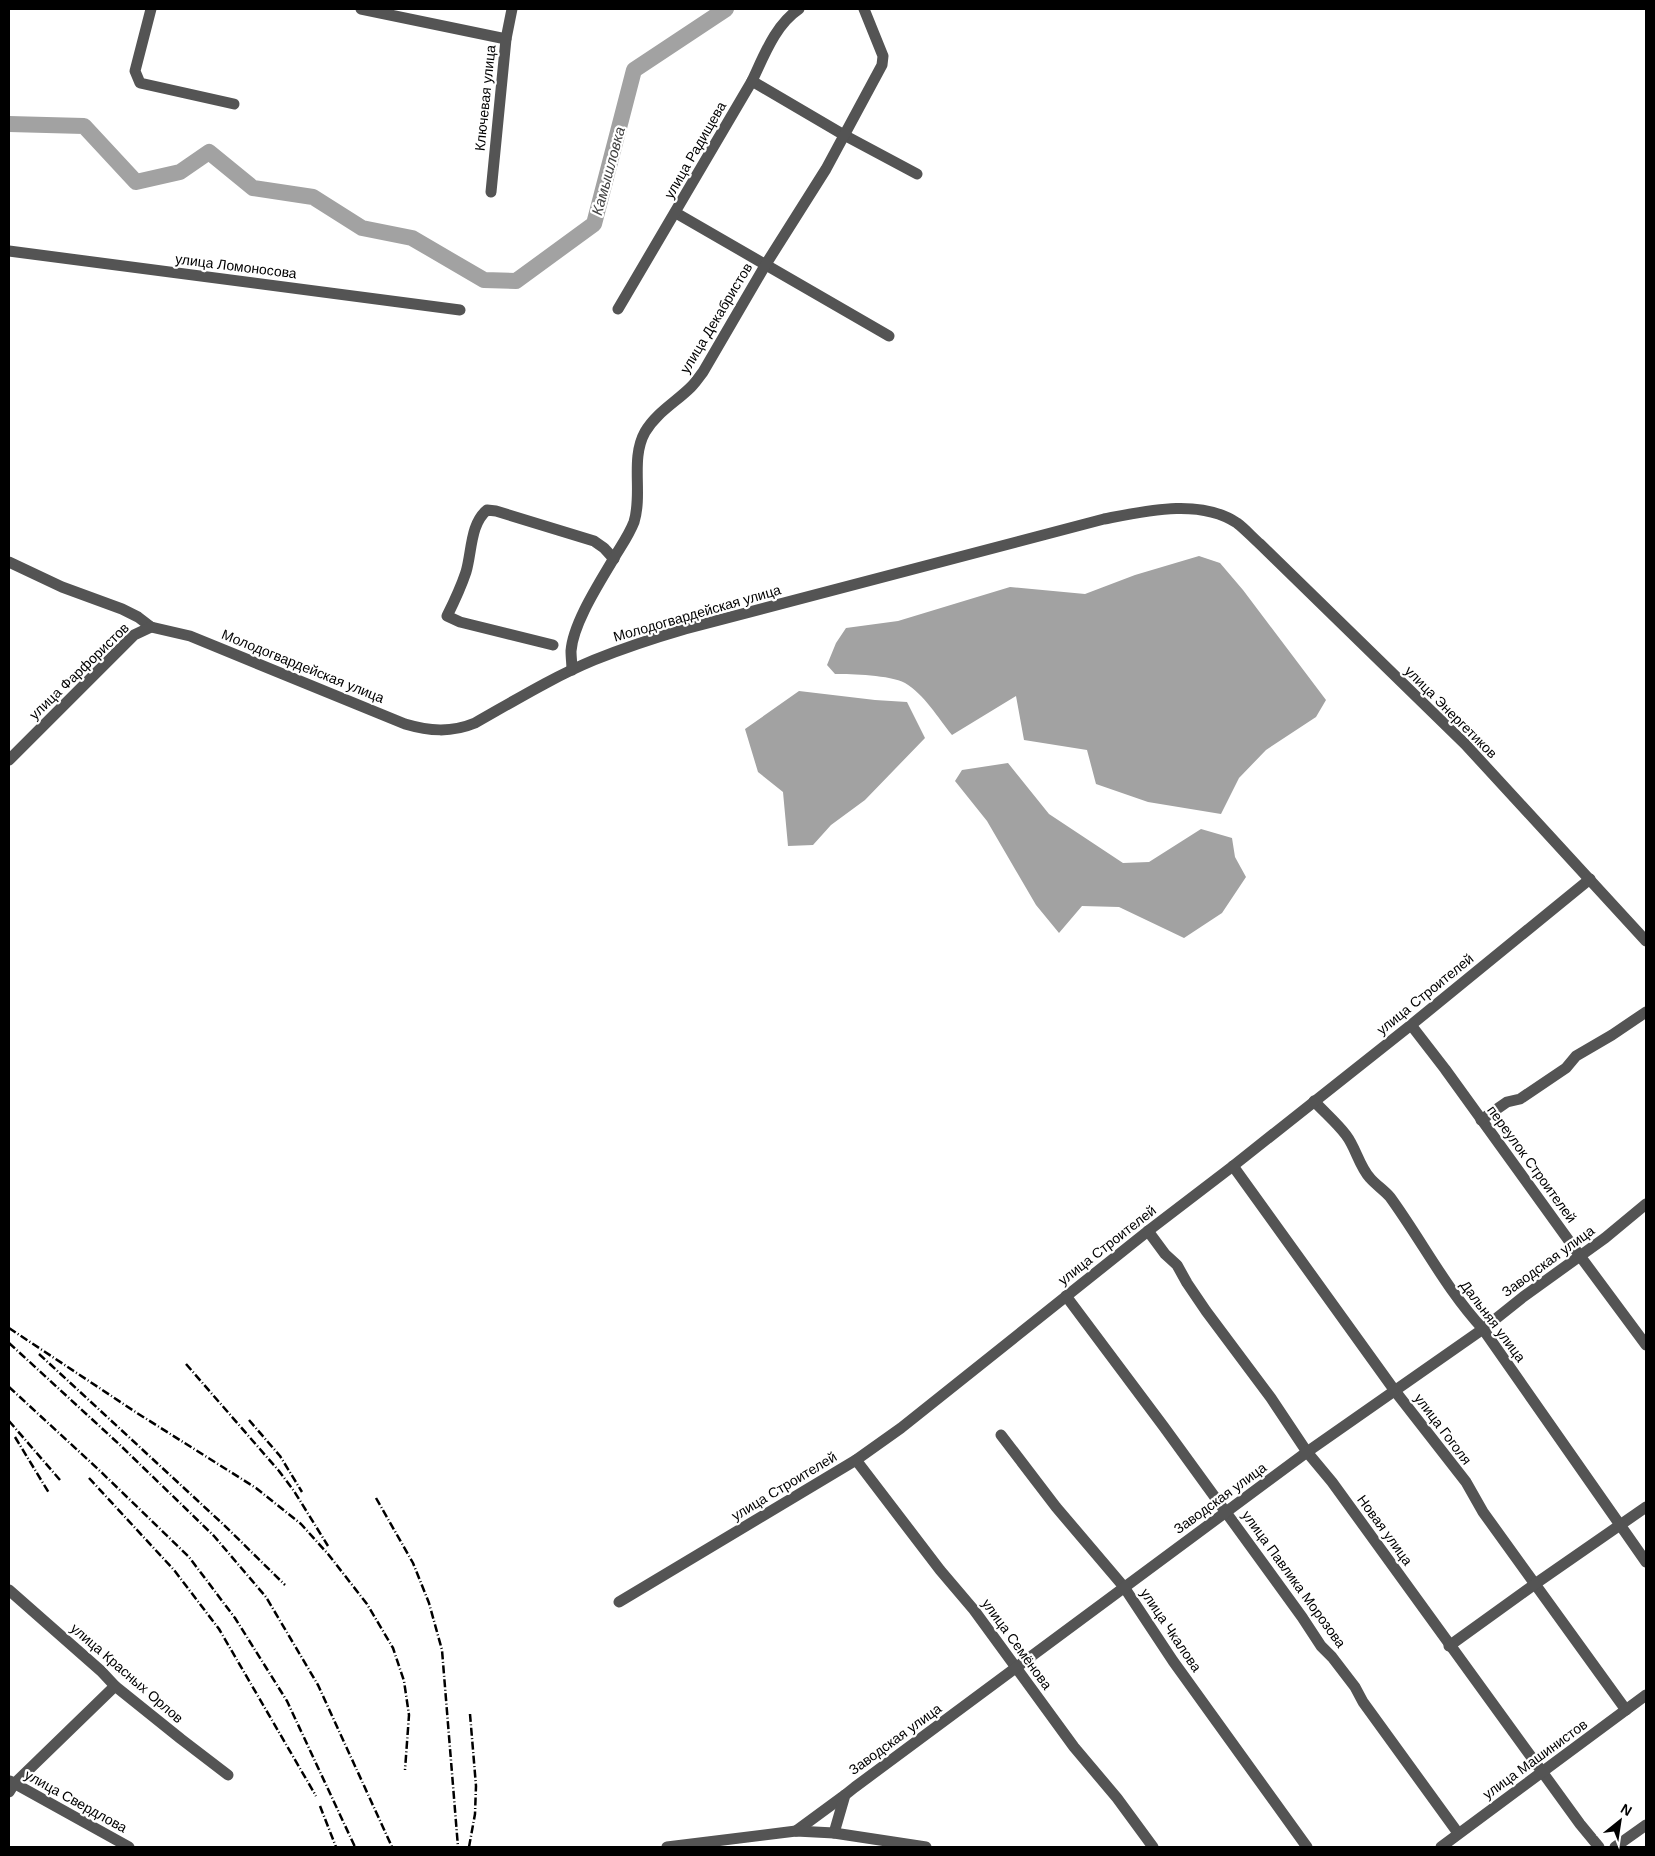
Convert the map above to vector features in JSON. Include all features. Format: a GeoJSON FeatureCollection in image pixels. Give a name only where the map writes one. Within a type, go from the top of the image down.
{"type":"FeatureCollection","features":[{"type":"Feature","properties":{"kind":"street"},"geometry":{"type":"LineString","coordinates":[[151,9],[135,71],[140,83],[234,104]]}},
{"type":"Feature","properties":{"kind":"street"},"geometry":{"type":"LineString","coordinates":[[361,9],[506,39]]}},
{"type":"Feature","properties":{"kind":"street","name":"Ключевая улица"},"geometry":{"type":"LineString","coordinates":[[491,192],[506,39],[512,9]]}},
{"type":"Feature","properties":{"kind":"street","name":"улица Радищева"},"geometry":{"type":"LineString","coordinates":[[618,309],[752,81],[768,47],[784,23],[799,9]]}},
{"type":"Feature","properties":{"kind":"street","name":"улица Декабристов"},"geometry":{"type":"LineString","coordinates":[[572,670],[571,651],[576,632],[590,600],[626,539],[637,511],[638,461],[640,445],[644,434],[657,417],[692,386],[703,372],[766,264],[826,169],[882,65],[883,56],[864,9]]}},
{"type":"Feature","properties":{"kind":"street"},"geometry":{"type":"LineString","coordinates":[[752,81],[844,135],[916,174]]}},
{"type":"Feature","properties":{"kind":"street"},"geometry":{"type":"LineString","coordinates":[[676,213],[889,336]]}},
{"type":"Feature","properties":{"kind":"street","name":"улица Ломоносова"},"geometry":{"type":"LineString","coordinates":[[9,251],[460,310]]}},
{"type":"Feature","properties":{"kind":"street","name":"Молодогвардейская улица"},"geometry":{"type":"LineString","coordinates":[[9,562],[62,587],[122,609],[138,617],[151,627],[190,636],[405,724],[430,730],[448,730],[462,728],[475,723],[572,670],[631,646],[670,634],[1088,522],[1134,513],[1180,509],[1224,516]]}},
{"type":"Feature","properties":{"kind":"street"},"geometry":{"type":"LineString","coordinates":[[553,645],[460,622],[447,616],[466,572],[480,515],[487,510],[496,511],[594,541],[614,559]]}},
{"type":"Feature","properties":{"kind":"street","name":"улица Энергетиков"},"geometry":{"type":"LineString","coordinates":[[1224,516],[1237,523],[1260,544],[1465,744],[1646,941]]}},
{"type":"Feature","properties":{"kind":"street","name":"улица Фарфористов"},"geometry":{"type":"LineString","coordinates":[[9,760],[134,635],[151,627]]}},
{"type":"Feature","properties":{"kind":"street","name":"улица Строителей"},"geometry":{"type":"LineString","coordinates":[[620,1602],[856,1460],[901,1428],[1411,1025],[1590,878]]}},
{"type":"Feature","properties":{"kind":"street"},"geometry":{"type":"LineString","coordinates":[[1481,1120],[1507,1102],[1520,1099],[1566,1068],[1576,1056],[1646,1012]]}},
{"type":"Feature","properties":{"kind":"street","name":"переулок Строителей"},"geometry":{"type":"LineString","coordinates":[[1411,1025],[1521,1172],[1646,1345]]}},
{"type":"Feature","properties":{"kind":"street","name":"Дальняя улица"},"geometry":{"type":"LineString","coordinates":[[1314,1102],[1346,1135],[1357,1158],[1370,1178],[1388,1195],[1436,1265],[1445,1282],[1483,1329],[1620,1526],[1627,1532],[1646,1562]]}},
{"type":"Feature","properties":{"kind":"street","name":"улица Гоголя"},"geometry":{"type":"LineString","coordinates":[[1234,1166],[1395,1391],[1466,1482],[1483,1512],[1626,1710]]}},
{"type":"Feature","properties":{"kind":"street","name":"Заводская улица"},"geometry":{"type":"LineString","coordinates":[[834,1833],[845,1795],[1307,1452],[1483,1329],[1523,1297],[1605,1238],[1646,1204]]}},
{"type":"Feature","properties":{"kind":"street","name":"Новая улица"},"geometry":{"type":"LineString","coordinates":[[1148,1231],[1165,1254],[1178,1266],[1206,1311],[1271,1398],[1307,1452],[1332,1482],[1449,1646],[1599,1847]]}},
{"type":"Feature","properties":{"kind":"street","name":"улица Павлика Морозова"},"geometry":{"type":"LineString","coordinates":[[1066,1296],[1227,1513],[1321,1646],[1355,1687],[1362,1702],[1451,1842]]}},
{"type":"Feature","properties":{"kind":"street","name":"улица Чкалова"},"geometry":{"type":"LineString","coordinates":[[1001,1435],[1056,1507],[1124,1587],[1173,1661],[1308,1847]]}},
{"type":"Feature","properties":{"kind":"street","name":"улица Семёнова"},"geometry":{"type":"LineString","coordinates":[[856,1460],[940,1570],[974,1610],[1074,1747],[1117,1798],[1152,1847]]}},
{"type":"Feature","properties":{"kind":"street"},"geometry":{"type":"LineString","coordinates":[[1449,1646],[1534,1584],[1646,1507]]}},
{"type":"Feature","properties":{"kind":"street","name":"улица Красных Орлов"},"geometry":{"type":"LineString","coordinates":[[9,1590],[101,1671],[115,1686],[228,1775]]}},
{"type":"Feature","properties":{"kind":"street"},"geometry":{"type":"LineString","coordinates":[[11,1786],[115,1686]]}},
{"type":"Feature","properties":{"kind":"street","name":"улица Машинистов"},"geometry":{"type":"LineString","coordinates":[[1451,1842],[1646,1695]]}},
{"type":"Feature","properties":{"kind":"street","name":"улица Свердлова"},"geometry":{"type":"LineString","coordinates":[[11,1786],[129,1847]]}},
{"type":"Feature","properties":{"kind":"street"},"geometry":{"type":"LineString","coordinates":[[796,1831],[845,1795]]}},
{"type":"Feature","properties":{"kind":"street"},"geometry":{"type":"LineString","coordinates":[[1614,1847],[1646,1825]]}},
{"type":"Feature","properties":{"kind":"street"},"geometry":{"type":"LineString","coordinates":[[667,1847],[796,1831],[834,1833],[926,1847]]}},
{"type":"Feature","properties":{"kind":"shaded area"},"geometry":{"type":"Polygon","coordinates":[[[1199,556],[1220,563],[1243,590],[1326,700],[1316,717],[1266,750],[1239,778],[1221,814],[1148,802],[1096,784],[1087,750],[1024,740],[1016,696],[952,735],[925,700],[905,683],[881,677],[835,674],[827,665],[836,643],[846,628],[898,621],[1010,587],[1085,594],[1135,575],[1199,556]]]}},
{"type":"Feature","properties":{"kind":"shaded area"},"geometry":{"type":"Polygon","coordinates":[[[799,691],[907,702],[925,738],[865,800],[831,825],[813,845],[788,846],[783,792],[758,772],[745,729],[799,691]]]}},
{"type":"Feature","properties":{"kind":"shaded area"},"geometry":{"type":"Polygon","coordinates":[[[1008,763],[1049,814],[1123,863],[1149,862],[1201,829],[1232,838],[1235,857],[1246,877],[1222,913],[1184,938],[1119,907],[1082,906],[1059,933],[1036,905],[987,821],[955,781],[962,770],[1008,763]]]}},
{"type":"Feature","properties":{"kind":"waterway","name":"Камышловка"},"geometry":{"type":"LineString","coordinates":[[9,124],[84,126],[136,182],[180,172],[209,152],[253,188],[313,197],[362,228],[412,238],[484,280],[516,281],[594,224],[634,70],[726,9]]}},
{"type":"Feature","properties":{"kind":"railway"},"geometry":{"type":"LineString","coordinates":[[9,1328],[137,1413],[256,1488],[301,1524],[328,1554],[367,1604],[393,1648],[404,1681],[409,1715],[405,1770]]}},
{"type":"Feature","properties":{"kind":"railway"},"geometry":{"type":"LineString","coordinates":[[9,1343],[120,1445],[214,1536],[266,1597],[318,1685],[392,1847]]}},
{"type":"Feature","properties":{"kind":"railway"},"geometry":{"type":"LineString","coordinates":[[39,1354],[224,1525],[285,1585]]}},
{"type":"Feature","properties":{"kind":"railway"},"geometry":{"type":"LineString","coordinates":[[186,1364],[279,1471],[294,1491],[328,1546]]}},
{"type":"Feature","properties":{"kind":"railway"},"geometry":{"type":"LineString","coordinates":[[9,1387],[189,1557],[235,1618],[287,1701],[355,1847]]}},
{"type":"Feature","properties":{"kind":"railway"},"geometry":{"type":"LineString","coordinates":[[249,1420],[280,1456],[302,1492]]}},
{"type":"Feature","properties":{"kind":"railway"},"geometry":{"type":"LineString","coordinates":[[9,1421],[60,1480]]}},
{"type":"Feature","properties":{"kind":"railway"},"geometry":{"type":"LineString","coordinates":[[15,1437],[49,1493]]}},
{"type":"Feature","properties":{"kind":"railway"},"geometry":{"type":"LineString","coordinates":[[89,1478],[174,1570],[219,1629],[316,1796]]}},
{"type":"Feature","properties":{"kind":"railway"},"geometry":{"type":"LineString","coordinates":[[376,1498],[413,1563],[429,1603],[442,1650],[458,1847]]}},
{"type":"Feature","properties":{"kind":"railway"},"geometry":{"type":"LineString","coordinates":[[469,1847],[475,1814],[476,1786],[470,1714]]}},
{"type":"Feature","properties":{"kind":"railway"},"geometry":{"type":"LineString","coordinates":[[320,1806],[336,1847]]}}]}
